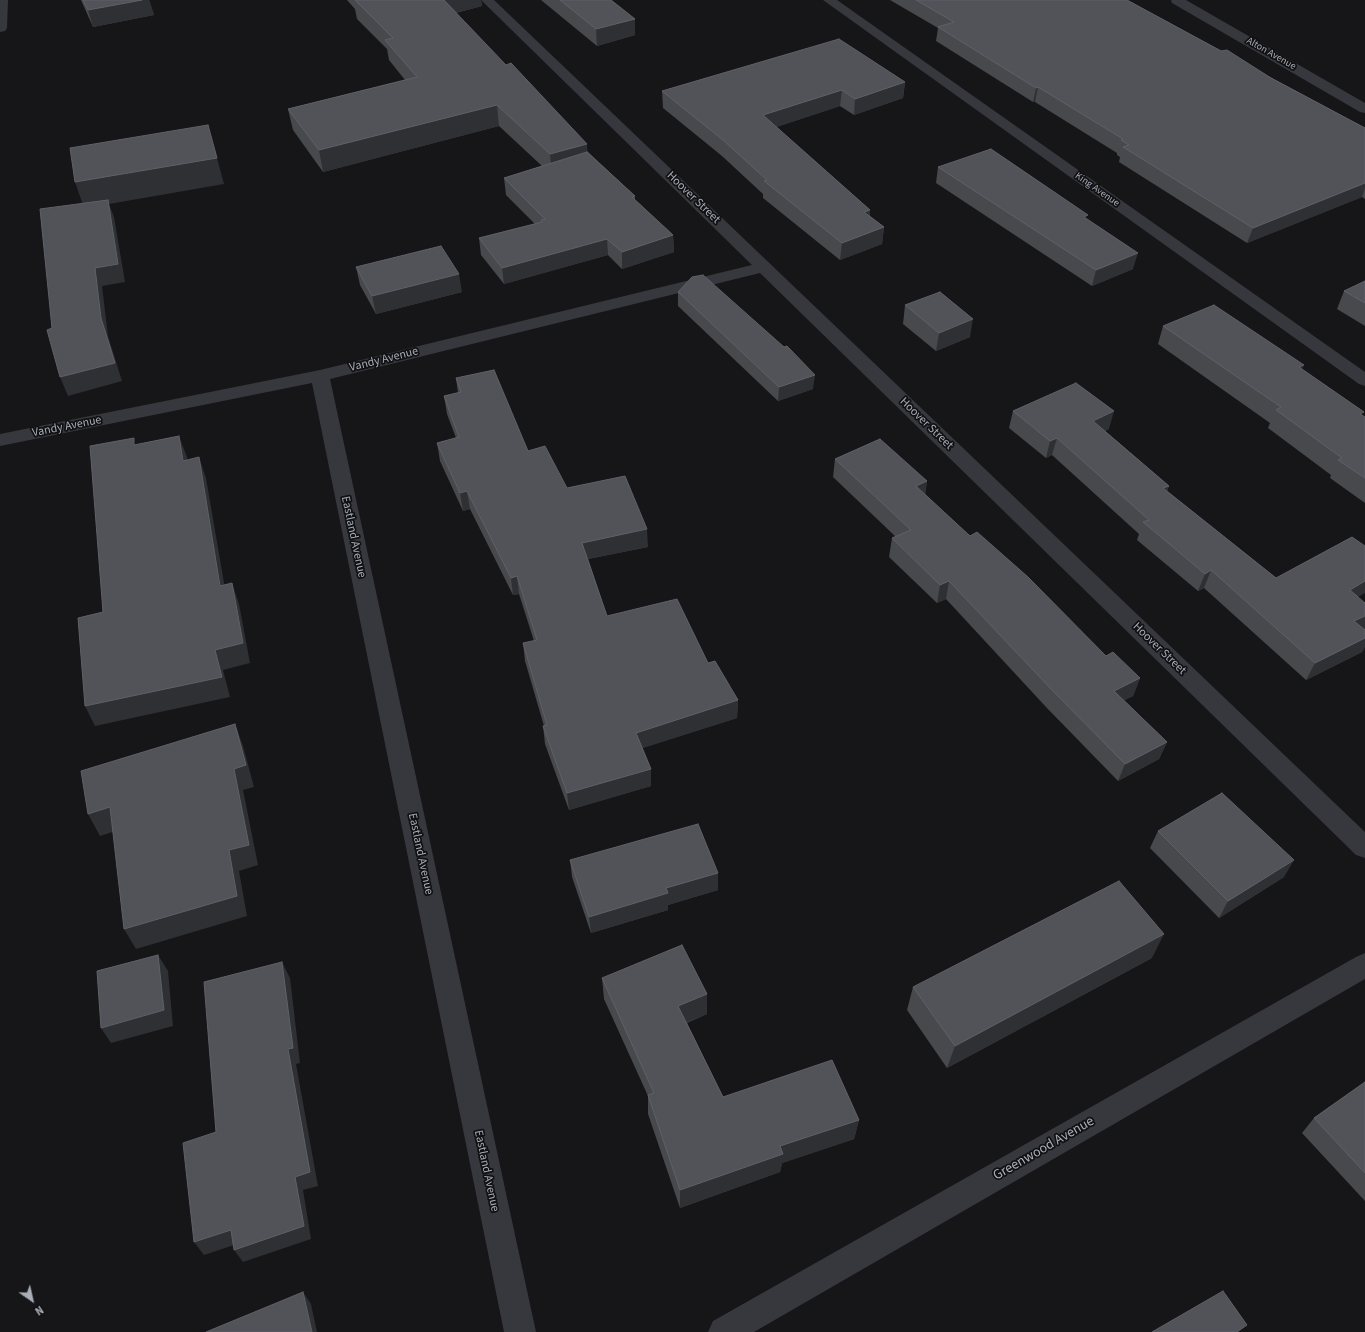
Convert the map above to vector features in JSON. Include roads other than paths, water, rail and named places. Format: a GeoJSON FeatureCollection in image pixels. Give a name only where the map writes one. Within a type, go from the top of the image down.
{"type":"FeatureCollection","features":[{"type":"Feature","properties":{"kind":"street"},"geometry":{"type":"LineString","coordinates":[[0,28],[2,0]]}},
{"type":"Feature","properties":{"kind":"street","name":"Hoover Street"},"geometry":{"type":"LineString","coordinates":[[487,0],[1365,848]]}},
{"type":"Feature","properties":{"kind":"street","name":"King Avenue"},"geometry":{"type":"LineString","coordinates":[[829,0],[1365,380]]}},
{"type":"Feature","properties":{"kind":"street","name":"Alton Avenue"},"geometry":{"type":"LineString","coordinates":[[1177,0],[1365,109]]}},
{"type":"Feature","properties":{"kind":"street","name":"Vandy Avenue"},"geometry":{"type":"LineString","coordinates":[[0,440],[320,376],[765,267]]}},
{"type":"Feature","properties":{"kind":"street","name":"Eastland Avenue"},"geometry":{"type":"LineString","coordinates":[[320,376],[520,1332]]}},
{"type":"Feature","properties":{"kind":"street","name":"Greenwood Avenue"},"geometry":{"type":"LineString","coordinates":[[724,1332],[1365,965]]}}]}
